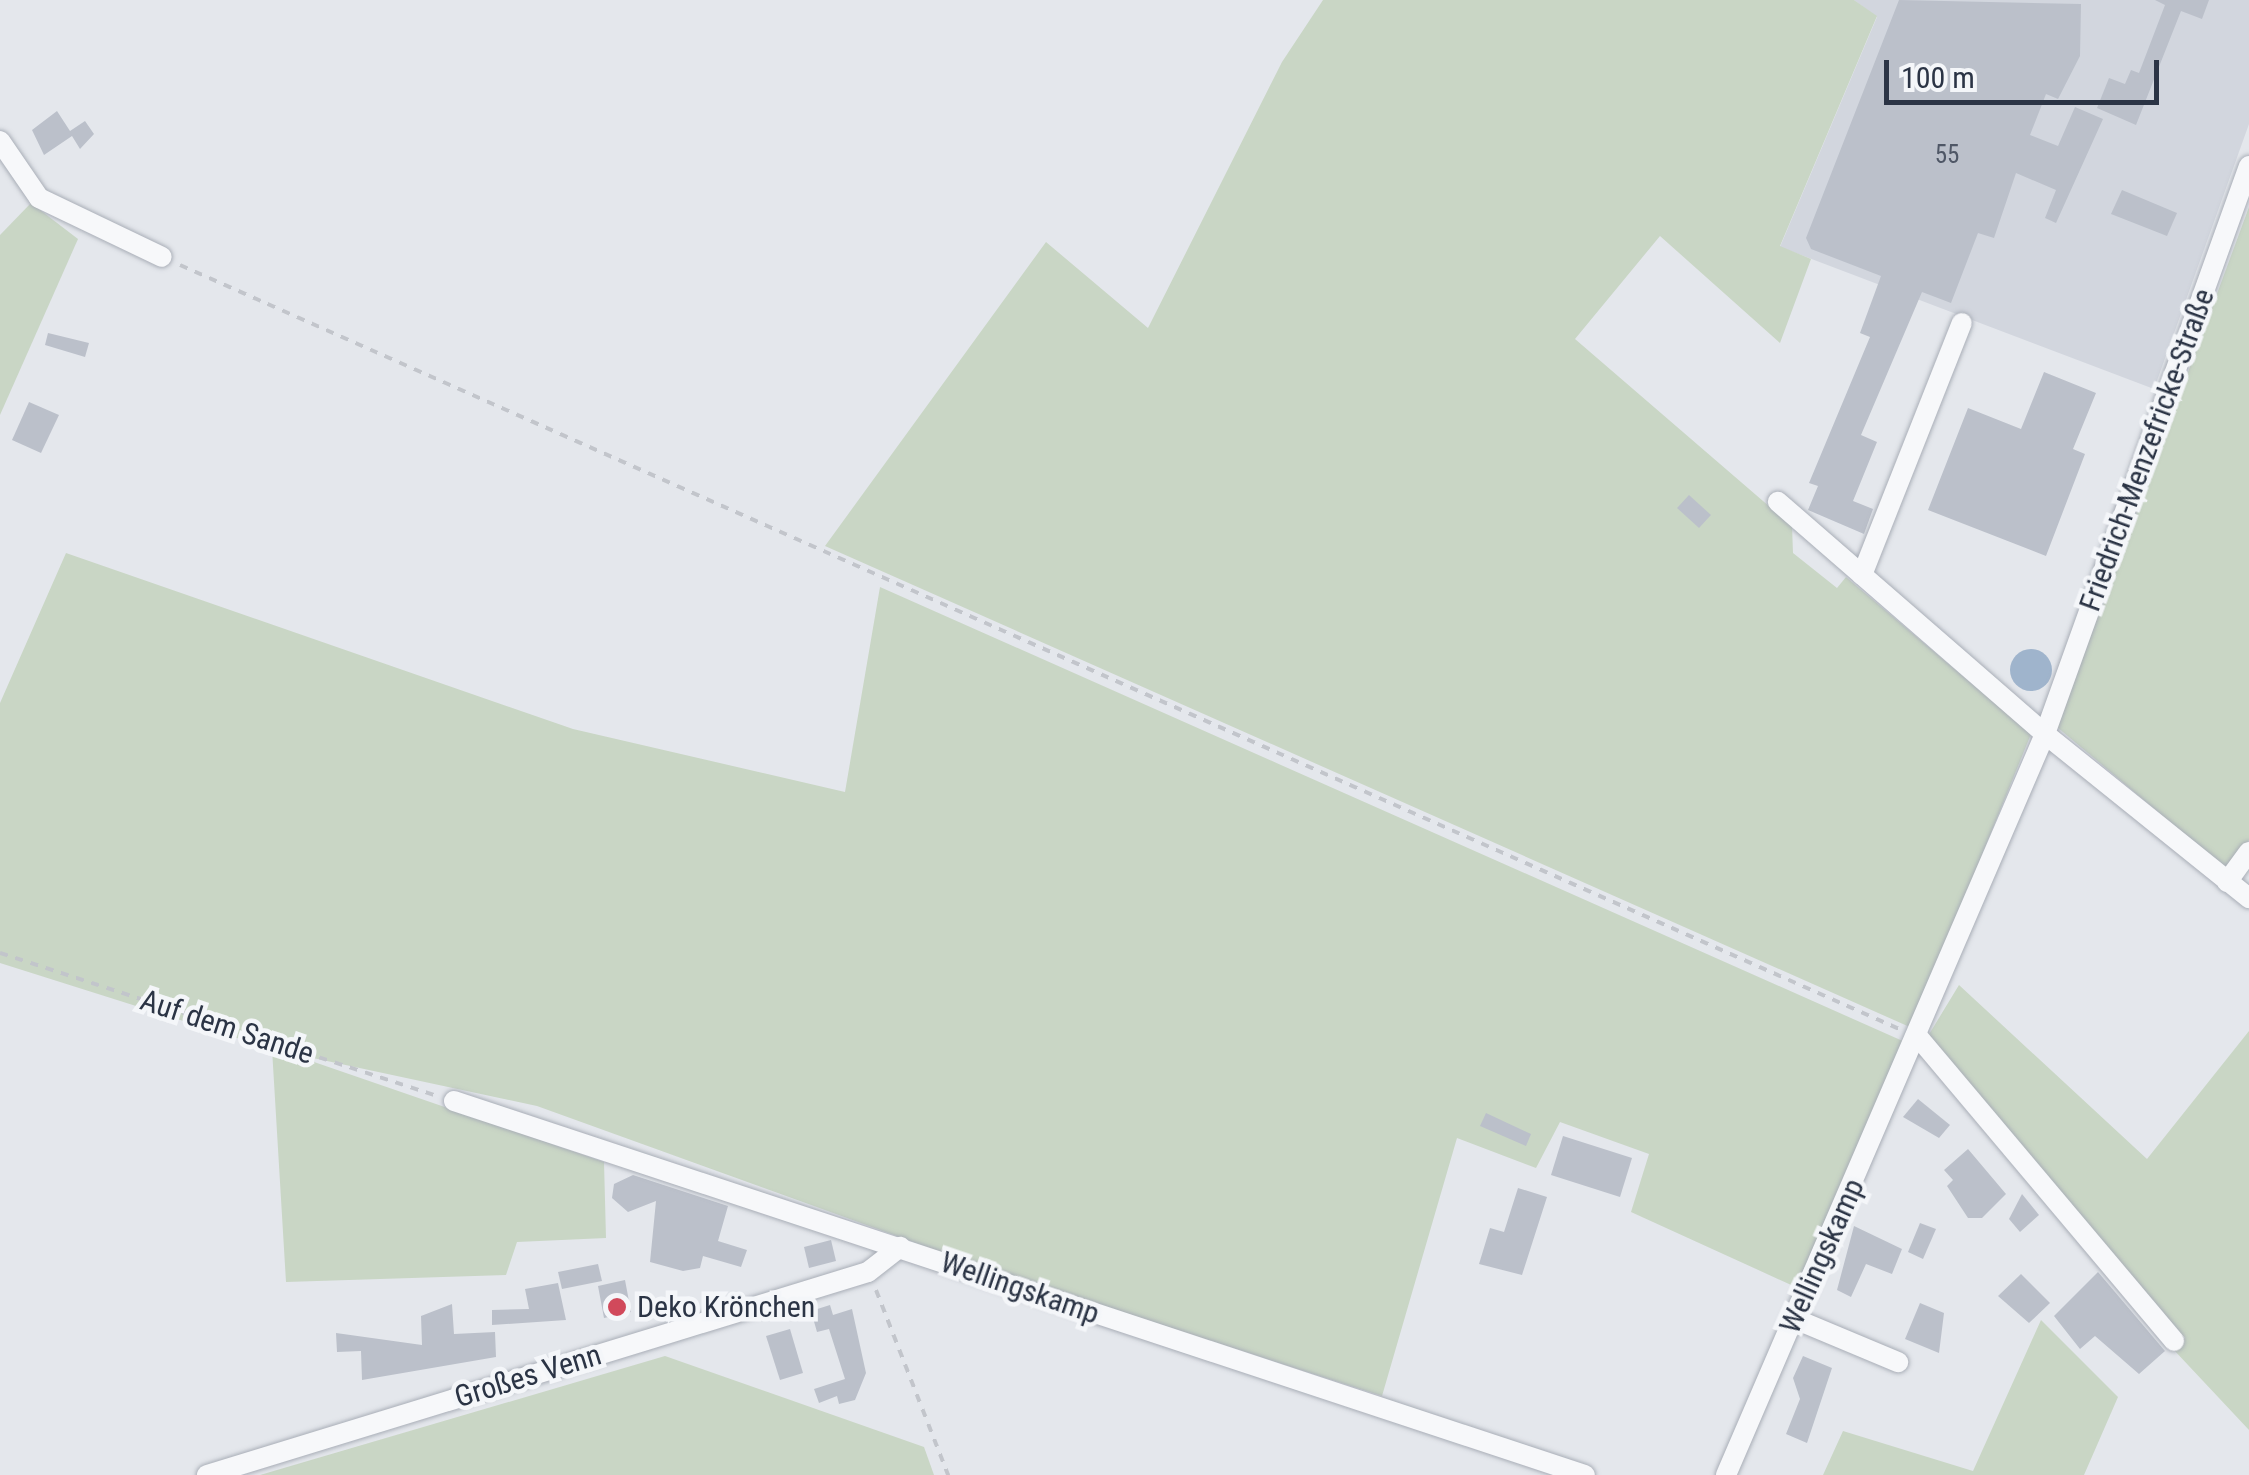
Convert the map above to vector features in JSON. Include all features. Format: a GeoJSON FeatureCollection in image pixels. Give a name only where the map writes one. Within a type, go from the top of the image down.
{"type":"FeatureCollection","features":[{"type":"Feature","properties":{"kind":"street"},"geometry":{"type":"LineString","coordinates":[[0,142],[39,198],[162,257]]}},
{"type":"Feature","properties":{"kind":"street","name":"Friedrich-Menzefricke-Straße"},"geometry":{"type":"LineString","coordinates":[[2045,734],[2249,166]]}},
{"type":"Feature","properties":{"kind":"street"},"geometry":{"type":"LineString","coordinates":[[1862,575],[1962,323]]}},
{"type":"Feature","properties":{"kind":"street"},"geometry":{"type":"LineString","coordinates":[[1778,502],[2045,734],[2249,898]]}},
{"type":"Feature","properties":{"kind":"street","name":"Wellingskamp"},"geometry":{"type":"LineString","coordinates":[[1726,1475],[1919,1038],[2045,734]]}},
{"type":"Feature","properties":{"kind":"street"},"geometry":{"type":"LineString","coordinates":[[2227,882],[2249,852]]}},
{"type":"Feature","properties":{"kind":"street"},"geometry":{"type":"LineString","coordinates":[[1919,1038],[2174,1340]]}},
{"type":"Feature","properties":{"kind":"street","name":"Wellingskamp"},"geometry":{"type":"LineString","coordinates":[[454,1102],[1585,1475]]}},
{"type":"Feature","properties":{"kind":"street","name":"Großes Venn"},"geometry":{"type":"LineString","coordinates":[[208,1475],[868,1272],[900,1248]]}},
{"type":"Feature","properties":{"kind":"street"},"geometry":{"type":"LineString","coordinates":[[1794,1318],[1898,1362]]}},
{"type":"Feature","properties":{"kind":"path"},"geometry":{"type":"LineString","coordinates":[[162,257],[1919,1038]]}},
{"type":"Feature","properties":{"kind":"path","name":"Auf dem Sande"},"geometry":{"type":"LineString","coordinates":[[0,953],[454,1102]]}},
{"type":"Feature","properties":{"kind":"path"},"geometry":{"type":"LineString","coordinates":[[868,1272],[948,1475]]}},
{"type":"Feature","properties":{"kind":"shaded area"},"geometry":{"type":"Polygon","coordinates":[[[1854,0],[2249,0],[2249,124],[2154,389],[1780,247],[1877,17],[1854,0]]]}},
{"type":"Feature","properties":{"kind":"green space"},"geometry":{"type":"Polygon","coordinates":[[[1323,0],[1854,0],[1877,16],[1780,246],[1811,259],[1780,343],[1660,236],[1575,339],[1792,526],[1793,553],[1837,588],[1846,577],[2031,734],[1912,1028],[825,546],[1046,242],[1148,328],[1282,62],[1323,0]]]}},
{"type":"Feature","properties":{"kind":"green space"},"geometry":{"type":"Polygon","coordinates":[[[31,203],[78,239],[0,415],[0,235],[31,203]]]}},
{"type":"Feature","properties":{"kind":"green space"},"geometry":{"type":"Polygon","coordinates":[[[2249,207],[2249,840],[2227,870],[2057,727],[2249,207]]]}},
{"type":"Feature","properties":{"kind":"green space"},"geometry":{"type":"Polygon","coordinates":[[[66,553],[573,729],[845,792],[880,587],[1905,1042],[1800,1289],[1631,1212],[1649,1154],[1560,1122],[1536,1168],[1457,1138],[1382,1396],[988,1269],[537,1106],[285,1052],[604,1162],[606,1238],[517,1242],[506,1275],[286,1282],[272,1049],[0,963],[0,703],[66,553]]]}},
{"type":"Feature","properties":{"kind":"green space"},"geometry":{"type":"Polygon","coordinates":[[[1959,985],[2147,1159],[2249,1031],[2249,1430],[2173,1349],[2185,1338],[1928,1036],[1959,985]]]}},
{"type":"Feature","properties":{"kind":"green space"},"geometry":{"type":"Polygon","coordinates":[[[2041,1320],[2118,1397],[2084,1475],[1823,1475],[1843,1431],[1973,1471],[2041,1320]]]}},
{"type":"Feature","properties":{"kind":"green space"},"geometry":{"type":"Polygon","coordinates":[[[665,1356],[924,1447],[934,1475],[260,1475],[665,1356]]]}},
{"type":"Feature","properties":{"kind":"water"},"geometry":{"type":"Polygon","coordinates":[[[2031,649],[2046,655],[2052,670],[2046,685],[2031,691],[2016,685],[2010,670],[2016,655],[2031,649]]]}},
{"type":"Feature","properties":{"kind":"building"},"geometry":{"type":"Polygon","coordinates":[[[1899,0],[2081,4],[2080,56],[2058,99],[2046,94],[2030,135],[2058,146],[2075,107],[2103,119],[2056,223],[2045,218],[2056,190],[2016,173],[1994,238],[1978,233],[1951,303],[1922,292],[1861,435],[1877,442],[1853,501],[1873,509],[1864,534],[1808,510],[1818,486],[1809,483],[1870,337],[1860,333],[1881,276],[1811,249],[1806,238],[1899,0]]]}},
{"type":"Feature","properties":{"kind":"building"},"geometry":{"type":"Polygon","coordinates":[[[2155,0],[2209,0],[2202,19],[2181,11],[2136,125],[2097,108],[2109,78],[2125,84],[2131,70],[2139,73],[2165,5],[2155,0]]]}},
{"type":"Feature","properties":{"kind":"building"},"geometry":{"type":"Polygon","coordinates":[[[57,111],[70,131],[85,121],[94,134],[80,149],[72,136],[44,155],[32,130],[57,111]]]}},
{"type":"Feature","properties":{"kind":"building"},"geometry":{"type":"Polygon","coordinates":[[[2122,190],[2177,213],[2167,236],[2111,214],[2122,190]]]}},
{"type":"Feature","properties":{"kind":"building"},"geometry":{"type":"Polygon","coordinates":[[[48,333],[89,343],[85,357],[45,345],[48,333]]]}},
{"type":"Feature","properties":{"kind":"building"},"geometry":{"type":"Polygon","coordinates":[[[2044,372],[2096,393],[2073,449],[2085,454],[2046,556],[1928,510],[1968,408],[2021,429],[2044,372]]]}},
{"type":"Feature","properties":{"kind":"building"},"geometry":{"type":"Polygon","coordinates":[[[29,402],[59,415],[41,453],[12,440],[29,402]]]}},
{"type":"Feature","properties":{"kind":"building"},"geometry":{"type":"Polygon","coordinates":[[[1689,495],[1711,515],[1699,528],[1677,508],[1689,495]]]}},
{"type":"Feature","properties":{"kind":"building"},"geometry":{"type":"Polygon","coordinates":[[[1918,1099],[1950,1125],[1939,1138],[1903,1117],[1918,1099]]]}},
{"type":"Feature","properties":{"kind":"building"},"geometry":{"type":"Polygon","coordinates":[[[1486,1113],[1531,1134],[1526,1146],[1480,1126],[1486,1113]]]}},
{"type":"Feature","properties":{"kind":"building"},"geometry":{"type":"Polygon","coordinates":[[[1563,1136],[1632,1158],[1620,1197],[1551,1175],[1563,1136]]]}},
{"type":"Feature","properties":{"kind":"building"},"geometry":{"type":"Polygon","coordinates":[[[1968,1149],[2006,1194],[1982,1218],[1968,1218],[1947,1186],[1953,1180],[1944,1170],[1968,1149]]]}},
{"type":"Feature","properties":{"kind":"building"},"geometry":{"type":"Polygon","coordinates":[[[633,1175],[728,1206],[718,1241],[747,1250],[741,1267],[703,1256],[700,1268],[683,1271],[650,1262],[656,1201],[628,1212],[612,1198],[614,1184],[633,1175]]]}},
{"type":"Feature","properties":{"kind":"building"},"geometry":{"type":"Polygon","coordinates":[[[1518,1188],[1547,1197],[1522,1275],[1479,1264],[1490,1228],[1504,1232],[1518,1188]]]}},
{"type":"Feature","properties":{"kind":"building"},"geometry":{"type":"Polygon","coordinates":[[[2022,1194],[2039,1215],[2020,1232],[2009,1219],[2022,1194]]]}},
{"type":"Feature","properties":{"kind":"building"},"geometry":{"type":"Polygon","coordinates":[[[1920,1223],[1936,1229],[1923,1259],[1908,1252],[1920,1223]]]}},
{"type":"Feature","properties":{"kind":"building"},"geometry":{"type":"Polygon","coordinates":[[[1854,1226],[1902,1249],[1892,1274],[1866,1264],[1851,1297],[1837,1290],[1854,1226]]]}},
{"type":"Feature","properties":{"kind":"building"},"geometry":{"type":"Polygon","coordinates":[[[831,1240],[836,1261],[809,1268],[804,1247],[831,1240]]]}},
{"type":"Feature","properties":{"kind":"building"},"geometry":{"type":"Polygon","coordinates":[[[598,1264],[602,1281],[562,1289],[558,1272],[598,1264]]]}},
{"type":"Feature","properties":{"kind":"building"},"geometry":{"type":"Polygon","coordinates":[[[2098,1272],[2165,1351],[2139,1374],[2095,1336],[2080,1349],[2054,1316],[2098,1272]]]}},
{"type":"Feature","properties":{"kind":"building"},"geometry":{"type":"Polygon","coordinates":[[[2021,1274],[2050,1303],[2029,1323],[1998,1296],[2021,1274]]]}},
{"type":"Feature","properties":{"kind":"building"},"geometry":{"type":"Polygon","coordinates":[[[625,1280],[631,1312],[604,1318],[598,1286],[625,1280]]]}},
{"type":"Feature","properties":{"kind":"building"},"geometry":{"type":"Polygon","coordinates":[[[558,1283],[566,1320],[492,1325],[492,1310],[529,1309],[525,1289],[558,1283]]]}},
{"type":"Feature","properties":{"kind":"building"},"geometry":{"type":"Polygon","coordinates":[[[1920,1303],[1944,1313],[1939,1353],[1905,1339],[1920,1303]]]}},
{"type":"Feature","properties":{"kind":"building"},"geometry":{"type":"Polygon","coordinates":[[[452,1304],[454,1334],[495,1332],[496,1357],[362,1380],[361,1351],[337,1352],[336,1333],[422,1345],[421,1316],[452,1304]]]}},
{"type":"Feature","properties":{"kind":"building"},"geometry":{"type":"Polygon","coordinates":[[[830,1305],[833,1315],[852,1309],[866,1373],[855,1400],[839,1404],[837,1396],[819,1403],[814,1389],[845,1379],[829,1329],[817,1332],[811,1311],[830,1305]]]}},
{"type":"Feature","properties":{"kind":"building"},"geometry":{"type":"Polygon","coordinates":[[[790,1329],[803,1373],[780,1380],[766,1336],[790,1329]]]}},
{"type":"Feature","properties":{"kind":"building"},"geometry":{"type":"Polygon","coordinates":[[[1803,1356],[1832,1368],[1807,1443],[1786,1434],[1800,1399],[1793,1378],[1803,1356]]]}},
{"type":"Feature","properties":{"kind":"place","name":"Deko Krönchen"},"geometry":{"type":"Point","coordinates":[617,1307]}}]}
